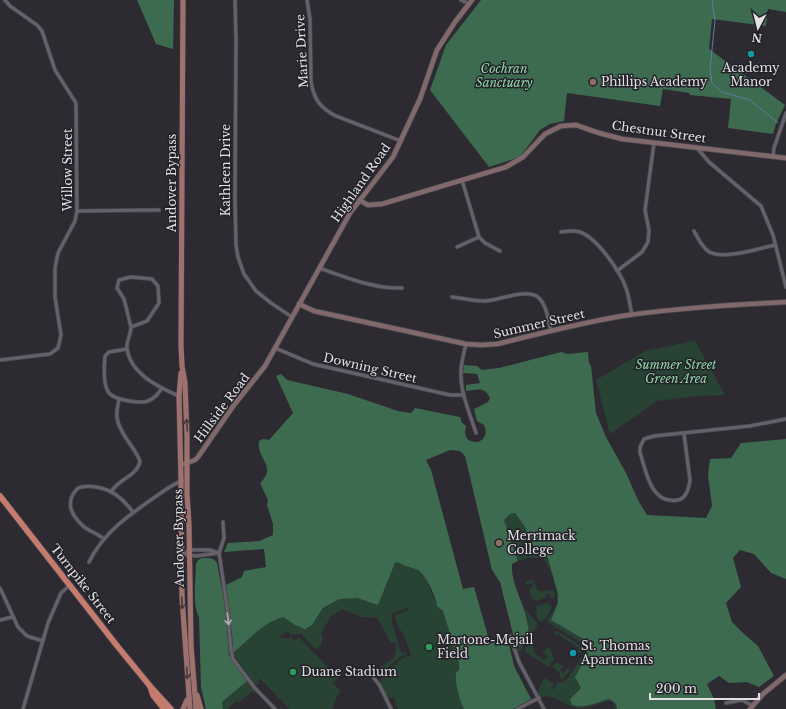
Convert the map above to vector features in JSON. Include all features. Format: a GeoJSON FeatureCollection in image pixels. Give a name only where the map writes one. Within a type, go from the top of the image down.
{"type":"FeatureCollection","features":[{"type":"Feature","properties":{"kind":"highway","name":"Turnpike Street"},"geometry":{"type":"LineString","coordinates":[[0,496],[150,686],[171,709]]}},
{"type":"Feature","properties":{"kind":"highway","name":"Turnpike Street"},"geometry":{"type":"LineString","coordinates":[[150,686],[152,695],[164,709]]}},
{"type":"Feature","properties":{"kind":"main road","name":"Andover Bypass"},"geometry":{"type":"LineString","coordinates":[[183,0],[182,366],[178,396],[181,465],[182,606],[190,709]]}},
{"type":"Feature","properties":{"kind":"main road","name":"Andover Bypass"},"geometry":{"type":"LineString","coordinates":[[182,366],[185,383],[188,464],[191,645],[196,709]]}},
{"type":"Feature","properties":{"kind":"main road"},"geometry":{"type":"LineString","coordinates":[[194,679],[200,709]]}},
{"type":"Feature","properties":{"kind":"main road"},"geometry":{"type":"LineString","coordinates":[[183,709],[186,704],[188,689]]}},
{"type":"Feature","properties":{"kind":"street","name":"Willow Street"},"geometry":{"type":"LineString","coordinates":[[0,360],[50,354],[58,348],[62,335],[55,297],[55,268],[58,253],[75,221],[77,211],[76,103],[55,70],[42,31],[37,25],[10,6],[5,0]]}},
{"type":"Feature","properties":{"kind":"street","name":"Kathleen Drive"},"geometry":{"type":"LineString","coordinates":[[235,0],[236,246],[244,274],[256,291],[270,303],[292,318]]}},
{"type":"Feature","properties":{"kind":"street","name":"Marie Drive"},"geometry":{"type":"LineString","coordinates":[[307,0],[310,19],[311,82],[312,91],[317,102],[336,116],[401,141]]}},
{"type":"Feature","properties":{"kind":"street"},"geometry":{"type":"LineString","coordinates":[[461,0],[471,2]]}},
{"type":"Feature","properties":{"kind":"street","name":"Highland Road"},"geometry":{"type":"LineString","coordinates":[[272,354],[350,213],[389,163],[401,141],[420,99],[437,50],[445,35],[471,2]]}},
{"type":"Feature","properties":{"kind":"street"},"geometry":{"type":"LineString","coordinates":[[773,157],[774,148],[786,113]]}},
{"type":"Feature","properties":{"kind":"street","name":"Chestnut Street"},"geometry":{"type":"LineString","coordinates":[[359,200],[368,205],[382,204],[516,162],[524,157],[545,134],[556,127],[561,126],[576,125],[611,136],[654,143],[786,158]]}},
{"type":"Feature","properties":{"kind":"street"},"geometry":{"type":"LineString","coordinates":[[617,271],[642,252],[648,242],[649,230],[645,210],[654,143]]}},
{"type":"Feature","properties":{"kind":"street"},"geometry":{"type":"LineString","coordinates":[[697,148],[709,162],[761,206],[768,220],[780,258],[786,287]]}},
{"type":"Feature","properties":{"kind":"street"},"geometry":{"type":"LineString","coordinates":[[462,180],[479,238],[500,251]]}},
{"type":"Feature","properties":{"kind":"street"},"geometry":{"type":"LineString","coordinates":[[77,211],[159,210]]}},
{"type":"Feature","properties":{"kind":"street"},"geometry":{"type":"LineString","coordinates":[[694,231],[708,251],[720,255],[732,254],[775,244]]}},
{"type":"Feature","properties":{"kind":"street"},"geometry":{"type":"LineString","coordinates":[[561,232],[580,232],[590,238],[603,252],[617,271],[626,287],[632,315]]}},
{"type":"Feature","properties":{"kind":"street"},"geometry":{"type":"LineString","coordinates":[[457,247],[479,238]]}},
{"type":"Feature","properties":{"kind":"street"},"geometry":{"type":"LineString","coordinates":[[319,268],[367,284],[402,288]]}},
{"type":"Feature","properties":{"kind":"street"},"geometry":{"type":"LineString","coordinates":[[131,327],[147,321],[159,303],[158,286],[152,279],[131,277],[119,280],[117,288],[124,299],[131,327],[127,348],[132,361],[143,376],[178,396]]}},
{"type":"Feature","properties":{"kind":"street"},"geometry":{"type":"LineString","coordinates":[[452,297],[483,300],[519,294],[534,295],[541,300],[544,306],[551,331]]}},
{"type":"Feature","properties":{"kind":"street","name":"Summer Street"},"geometry":{"type":"LineString","coordinates":[[299,304],[314,311],[466,344],[491,345],[599,320],[632,315],[723,306],[786,302]]}},
{"type":"Feature","properties":{"kind":"street"},"geometry":{"type":"LineString","coordinates":[[466,344],[460,373],[464,396],[476,433]]}},
{"type":"Feature","properties":{"kind":"street"},"geometry":{"type":"LineString","coordinates":[[127,348],[109,352],[105,356],[106,388],[112,396],[119,399],[145,402],[157,395],[162,388]]}},
{"type":"Feature","properties":{"kind":"street","name":"Downing Street"},"geometry":{"type":"LineString","coordinates":[[275,348],[313,364],[450,395],[464,396]]}},
{"type":"Feature","properties":{"kind":"street","name":"Hillside Road"},"geometry":{"type":"LineString","coordinates":[[188,464],[198,457],[234,405],[265,366],[272,354]]}},
{"type":"Feature","properties":{"kind":"street"},"geometry":{"type":"LineString","coordinates":[[111,492],[115,486],[135,471],[140,461],[118,424],[117,414],[119,399]]}},
{"type":"Feature","properties":{"kind":"street"},"geometry":{"type":"LineString","coordinates":[[684,434],[690,480],[689,486],[685,496],[682,499],[671,501],[666,500],[660,498],[653,490],[642,459],[640,447],[644,439],[648,437],[750,426],[786,419]]}},
{"type":"Feature","properties":{"kind":"street"},"geometry":{"type":"LineString","coordinates":[[181,465],[188,464]]}},
{"type":"Feature","properties":{"kind":"street"},"geometry":{"type":"LineString","coordinates":[[89,562],[95,549],[124,519],[181,480],[188,479]]}},
{"type":"Feature","properties":{"kind":"street"},"geometry":{"type":"LineString","coordinates":[[104,539],[88,529],[78,520],[70,508],[70,499],[78,488],[83,486],[94,486],[111,492],[120,498],[133,512]]}},
{"type":"Feature","properties":{"kind":"street"},"geometry":{"type":"LineString","coordinates":[[224,522],[224,538],[219,553],[228,614],[232,656],[236,665],[275,709]]}},
{"type":"Feature","properties":{"kind":"street"},"geometry":{"type":"LineString","coordinates":[[182,554],[190,550],[210,550],[219,553]]}},
{"type":"Feature","properties":{"kind":"street"},"geometry":{"type":"LineString","coordinates":[[182,554],[190,556],[219,553]]}},
{"type":"Feature","properties":{"kind":"street"},"geometry":{"type":"LineString","coordinates":[[23,709],[43,641],[57,602],[61,594],[70,585]]}},
{"type":"Feature","properties":{"kind":"street"},"geometry":{"type":"LineString","coordinates":[[0,588],[12,617],[18,627],[24,634],[33,639],[43,641]]}},
{"type":"Feature","properties":{"kind":"street"},"geometry":{"type":"LineString","coordinates":[[0,620],[12,617]]}},
{"type":"Feature","properties":{"kind":"street"},"geometry":{"type":"LineString","coordinates":[[510,636],[519,662],[544,709]]}},
{"type":"Feature","properties":{"kind":"street"},"geometry":{"type":"LineString","coordinates":[[368,670],[380,686],[391,709]]}},
{"type":"Feature","properties":{"kind":"street"},"geometry":{"type":"LineString","coordinates":[[726,703],[742,700],[751,707],[763,694],[786,675]]}},
{"type":"Feature","properties":{"kind":"street"},"geometry":{"type":"LineString","coordinates":[[517,709],[539,698]]}},
{"type":"Feature","properties":{"kind":"green space"},"geometry":{"type":"Polygon","coordinates":[[[137,0],[174,0],[173,49],[156,44],[137,0]]]}},
{"type":"Feature","properties":{"kind":"green space","name":"Cochran Sanctuary"},"geometry":{"type":"Polygon","coordinates":[[[481,0],[786,0],[786,12],[768,9],[766,26],[712,19],[709,49],[785,105],[773,134],[728,128],[731,99],[690,95],[689,93],[663,89],[660,106],[567,93],[564,121],[550,124],[540,130],[520,157],[489,167],[430,90],[446,45],[481,0]]]}},
{"type":"Feature","properties":{"kind":"green space","name":"Summer Street Green Area"},"geometry":{"type":"Polygon","coordinates":[[[695,341],[725,395],[698,396],[657,401],[610,434],[596,380],[645,351],[695,341]]]}},
{"type":"Feature","properties":{"kind":"green space","name":"Merrimack College"},"geometry":{"type":"Polygon","coordinates":[[[561,352],[568,354],[588,352],[596,413],[606,437],[647,515],[706,518],[712,506],[708,475],[710,459],[731,458],[741,443],[786,439],[786,579],[771,573],[754,554],[740,550],[733,558],[741,587],[726,603],[732,622],[758,646],[774,676],[759,687],[747,682],[729,683],[719,676],[707,684],[714,699],[716,709],[617,709],[614,702],[608,699],[586,706],[572,705],[570,699],[581,688],[575,677],[587,654],[589,645],[585,640],[551,620],[558,603],[558,594],[548,558],[533,546],[525,527],[515,513],[510,514],[504,520],[518,561],[512,564],[512,573],[514,583],[525,612],[528,630],[527,638],[522,646],[516,646],[500,582],[492,570],[465,456],[460,451],[450,450],[426,460],[431,470],[463,589],[474,587],[490,643],[506,639],[508,640],[514,666],[531,699],[513,709],[464,709],[456,682],[456,673],[459,670],[459,663],[443,611],[437,606],[430,586],[421,572],[398,562],[395,563],[378,605],[357,598],[340,599],[323,608],[312,625],[305,629],[295,625],[283,617],[276,619],[250,637],[233,653],[226,585],[242,577],[244,571],[266,567],[264,549],[224,552],[228,543],[259,541],[273,535],[273,524],[267,505],[268,500],[260,483],[265,477],[267,467],[260,453],[259,441],[263,439],[269,440],[293,413],[276,376],[281,374],[287,380],[348,394],[398,411],[411,413],[415,408],[460,417],[462,423],[466,426],[465,433],[467,439],[476,442],[482,440],[486,433],[484,425],[477,421],[474,409],[488,402],[490,398],[483,390],[466,391],[466,385],[480,383],[477,374],[463,373],[464,365],[477,366],[482,370],[499,368],[561,352]]]}},
{"type":"Feature","properties":{"kind":"green space"},"geometry":{"type":"Polygon","coordinates":[[[515,513],[525,527],[533,546],[548,558],[558,594],[558,603],[551,620],[585,640],[589,645],[587,654],[575,676],[581,688],[570,699],[583,707],[608,699],[614,702],[617,709],[613,703],[609,701],[587,708],[579,708],[555,698],[545,696],[540,697],[540,685],[545,678],[554,684],[551,689],[554,689],[557,683],[563,682],[568,678],[583,655],[585,648],[583,644],[548,622],[548,619],[557,603],[557,593],[553,579],[543,558],[529,558],[518,561],[504,520],[510,514],[515,513]]]}},
{"type":"Feature","properties":{"kind":"green space"},"geometry":{"type":"Polygon","coordinates":[[[202,558],[212,559],[217,563],[226,611],[229,655],[247,681],[222,702],[223,709],[206,709],[201,687],[199,617],[196,606],[195,591],[196,564],[198,560],[202,558]]]}},
{"type":"Feature","properties":{"kind":"green space"},"geometry":{"type":"Polygon","coordinates":[[[398,562],[418,570],[422,574],[437,603],[443,611],[459,663],[456,682],[458,694],[464,709],[398,709],[394,697],[387,699],[384,689],[379,683],[385,672],[391,671],[390,669],[402,658],[411,655],[403,633],[399,629],[395,618],[396,615],[408,610],[408,608],[391,614],[399,650],[400,649],[402,653],[406,652],[406,649],[407,654],[399,658],[379,675],[376,675],[371,671],[391,660],[395,655],[396,642],[391,643],[377,618],[361,617],[342,609],[331,616],[321,634],[323,639],[320,647],[315,649],[301,634],[291,635],[287,631],[279,637],[289,639],[291,637],[294,641],[299,637],[338,678],[333,683],[341,691],[332,709],[289,709],[250,668],[260,679],[258,682],[259,684],[255,685],[235,657],[233,653],[256,632],[276,619],[283,617],[295,625],[312,625],[323,609],[340,599],[357,598],[378,605],[395,563],[398,562]]]}},
{"type":"Feature","properties":{"kind":"green space"},"geometry":{"type":"Polygon","coordinates":[[[531,580],[534,582],[539,591],[554,590],[555,597],[551,598],[549,593],[545,595],[546,598],[536,601],[531,598],[529,589],[533,588],[532,583],[526,585],[525,582],[531,580]]]}},
{"type":"Feature","properties":{"kind":"green space"},"geometry":{"type":"Polygon","coordinates":[[[536,603],[537,606],[547,603],[552,607],[546,618],[540,622],[537,618],[536,603]]]}},
{"type":"Feature","properties":{"kind":"green space"},"geometry":{"type":"Polygon","coordinates":[[[522,606],[538,624],[519,653],[516,646],[522,646],[528,618],[522,606]]]}},
{"type":"Feature","properties":{"kind":"green space"},"geometry":{"type":"Polygon","coordinates":[[[556,631],[581,646],[581,654],[577,651],[579,648],[558,634],[557,636],[554,634],[556,631]]]}},
{"type":"Feature","properties":{"kind":"green space"},"geometry":{"type":"Polygon","coordinates":[[[532,639],[535,641],[532,646],[535,648],[533,651],[535,652],[534,653],[545,660],[548,656],[543,653],[547,648],[550,648],[554,659],[549,667],[524,651],[532,639]]]}},
{"type":"Feature","properties":{"kind":"green space"},"geometry":{"type":"Polygon","coordinates":[[[556,662],[563,666],[560,670],[564,673],[567,668],[570,670],[563,679],[560,678],[560,673],[552,667],[556,662]]]}},
{"type":"Feature","properties":{"kind":"green space"},"geometry":{"type":"Polygon","coordinates":[[[247,681],[255,691],[255,694],[252,692],[238,703],[237,701],[229,707],[229,709],[223,709],[221,706],[222,702],[247,681]]]}},
{"type":"Feature","properties":{"kind":"waterway"},"geometry":{"type":"LineString","coordinates":[[712,0],[715,20],[710,69],[712,83],[722,92],[750,100],[778,123]]}},
{"type":"Feature","properties":{"kind":"place","name":"Academy Manor"},"geometry":{"type":"Point","coordinates":[751,54]}},
{"type":"Feature","properties":{"kind":"place","name":"Phillips Academy"},"geometry":{"type":"Point","coordinates":[593,82]}},
{"type":"Feature","properties":{"kind":"place","name":"Merrimack College"},"geometry":{"type":"Point","coordinates":[499,543]}},
{"type":"Feature","properties":{"kind":"place","name":"Martone-Mejail Field"},"geometry":{"type":"Point","coordinates":[429,647]}},
{"type":"Feature","properties":{"kind":"place","name":"St. Thomas Apartments"},"geometry":{"type":"Point","coordinates":[573,653]}},
{"type":"Feature","properties":{"kind":"place","name":"Duane Stadium"},"geometry":{"type":"Point","coordinates":[293,672]}}]}
